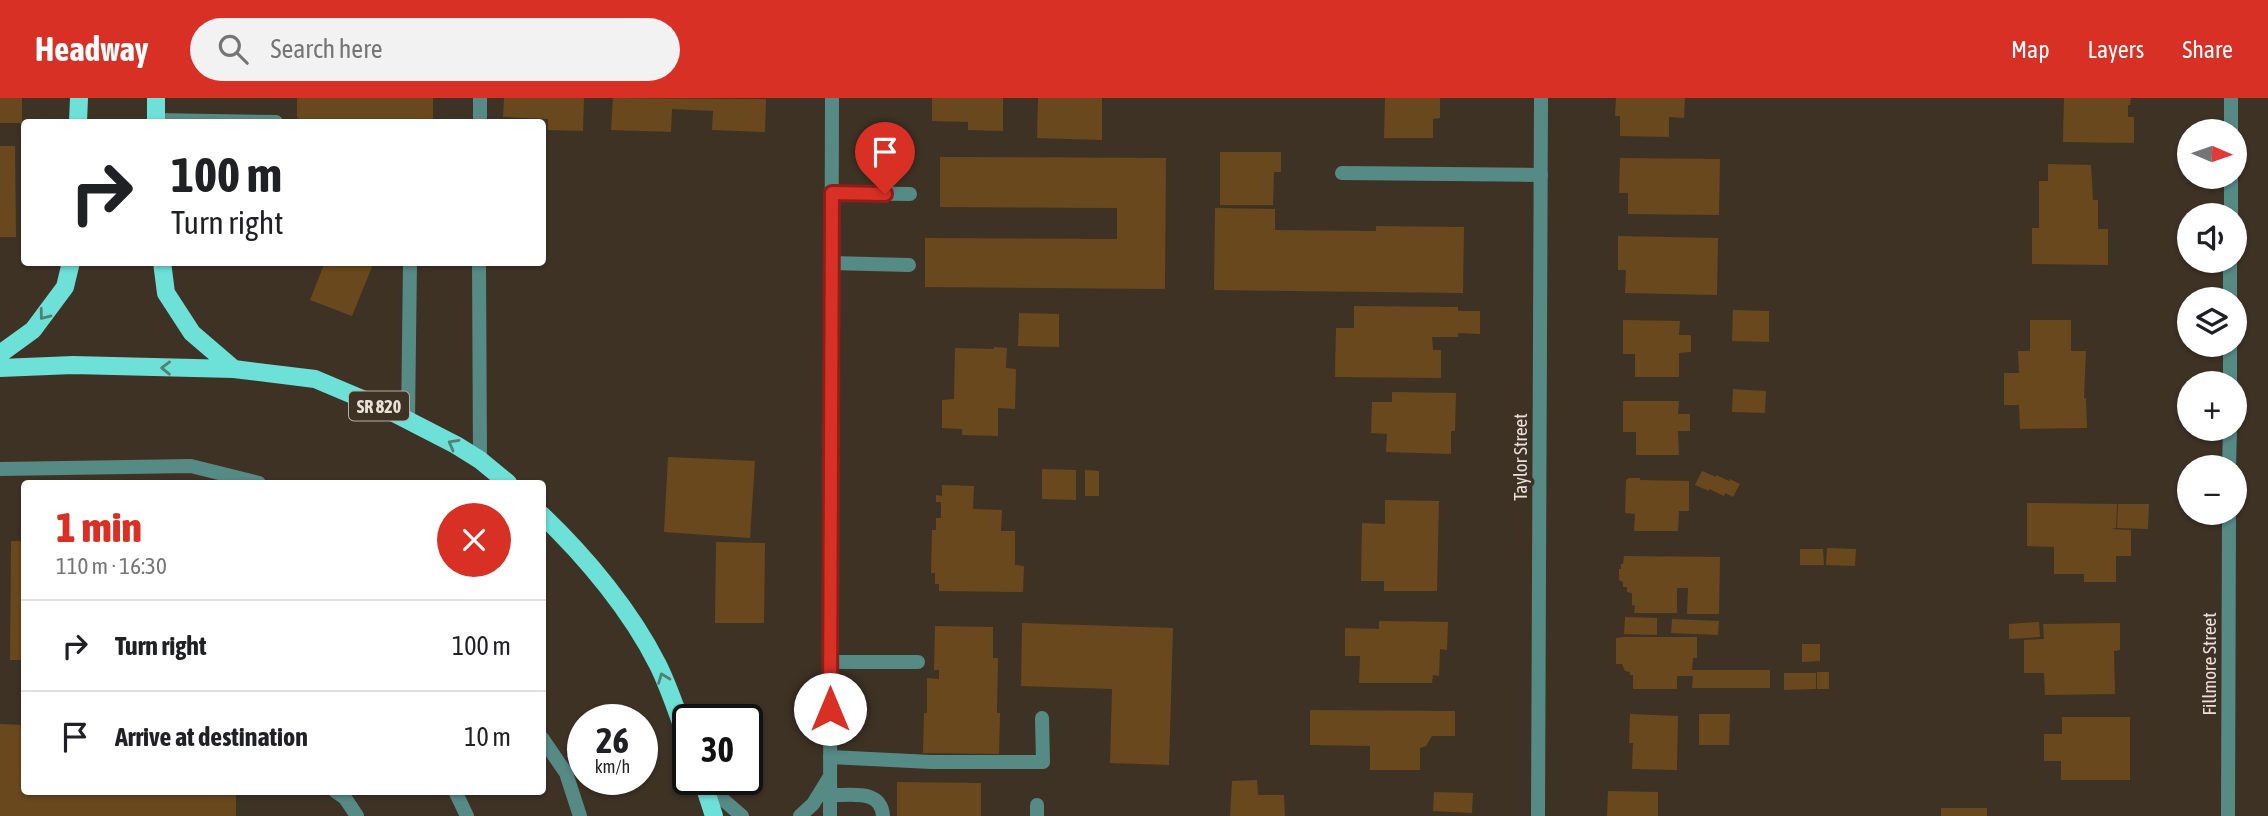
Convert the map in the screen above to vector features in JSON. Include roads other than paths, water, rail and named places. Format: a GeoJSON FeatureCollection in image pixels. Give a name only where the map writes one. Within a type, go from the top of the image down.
{"type":"FeatureCollection","features":[{"type":"Feature","properties":{"kind":"main road"},"geometry":{"type":"LineString","coordinates":[[78,119],[79,98]]}},
{"type":"Feature","properties":{"kind":"main road"},"geometry":{"type":"LineString","coordinates":[[156,98],[156,119]]}},
{"type":"Feature","properties":{"kind":"main road"},"geometry":{"type":"LineString","coordinates":[[0,354],[33,330],[65,287],[70,266]]}},
{"type":"Feature","properties":{"kind":"main road"},"geometry":{"type":"LineString","coordinates":[[163,266],[166,293],[192,333],[234,369]]}},
{"type":"Feature","properties":{"kind":"main road"},"geometry":{"type":"LineString","coordinates":[[0,368],[73,365],[234,369]]}},
{"type":"Feature","properties":{"kind":"main road","name":"SR 820"},"geometry":{"type":"LineString","coordinates":[[234,369],[315,379],[456,444],[504,480]]}},
{"type":"Feature","properties":{"kind":"main road"},"geometry":{"type":"LineString","coordinates":[[546,519],[573,545],[621,605],[658,665],[673,704]]}},
{"type":"Feature","properties":{"kind":"main road"},"geometry":{"type":"LineString","coordinates":[[708,795],[714,816]]}},
{"type":"Feature","properties":{"kind":"street"},"geometry":{"type":"LineString","coordinates":[[480,98],[480,119]]}},
{"type":"Feature","properties":{"kind":"street"},"geometry":{"type":"LineString","coordinates":[[830,816],[832,98]]}},
{"type":"Feature","properties":{"kind":"street","name":"Taylor Street"},"geometry":{"type":"LineString","coordinates":[[1538,816],[1541,98]]}},
{"type":"Feature","properties":{"kind":"street"},"geometry":{"type":"LineString","coordinates":[[2231,98],[2231,119]]}},
{"type":"Feature","properties":{"kind":"street"},"geometry":{"type":"LineString","coordinates":[[1342,173],[1541,175]]}},
{"type":"Feature","properties":{"kind":"street"},"geometry":{"type":"LineString","coordinates":[[832,193],[910,194]]}},
{"type":"Feature","properties":{"kind":"street"},"geometry":{"type":"LineString","coordinates":[[831,264],[909,265]]}},
{"type":"Feature","properties":{"kind":"street"},"geometry":{"type":"LineString","coordinates":[[408,420],[410,266]]}},
{"type":"Feature","properties":{"kind":"street"},"geometry":{"type":"LineString","coordinates":[[479,266],[480,460]]}},
{"type":"Feature","properties":{"kind":"street"},"geometry":{"type":"LineString","coordinates":[[0,469],[191,466],[247,480]]}},
{"type":"Feature","properties":{"kind":"street","name":"Fillmore Street"},"geometry":{"type":"LineString","coordinates":[[2228,816],[2229,525]]}},
{"type":"Feature","properties":{"kind":"street"},"geometry":{"type":"LineString","coordinates":[[830,662],[918,662]]}},
{"type":"Feature","properties":{"kind":"street"},"geometry":{"type":"LineString","coordinates":[[830,757],[931,762],[1043,762],[1042,718]]}},
{"type":"Feature","properties":{"kind":"street"},"geometry":{"type":"LineString","coordinates":[[546,744],[566,773],[580,816]]}},
{"type":"Feature","properties":{"kind":"street"},"geometry":{"type":"LineString","coordinates":[[800,816],[813,804],[830,777]]}},
{"type":"Feature","properties":{"kind":"street"},"geometry":{"type":"LineString","coordinates":[[341,795],[357,816]]}},
{"type":"Feature","properties":{"kind":"street"},"geometry":{"type":"LineString","coordinates":[[457,795],[467,816]]}},
{"type":"Feature","properties":{"kind":"street"},"geometry":{"type":"LineString","coordinates":[[719,795],[742,816]]}},
{"type":"Feature","properties":{"kind":"street"},"geometry":{"type":"LineString","coordinates":[[829,795],[869,796],[877,799],[883,808],[883,816]]}}]}
